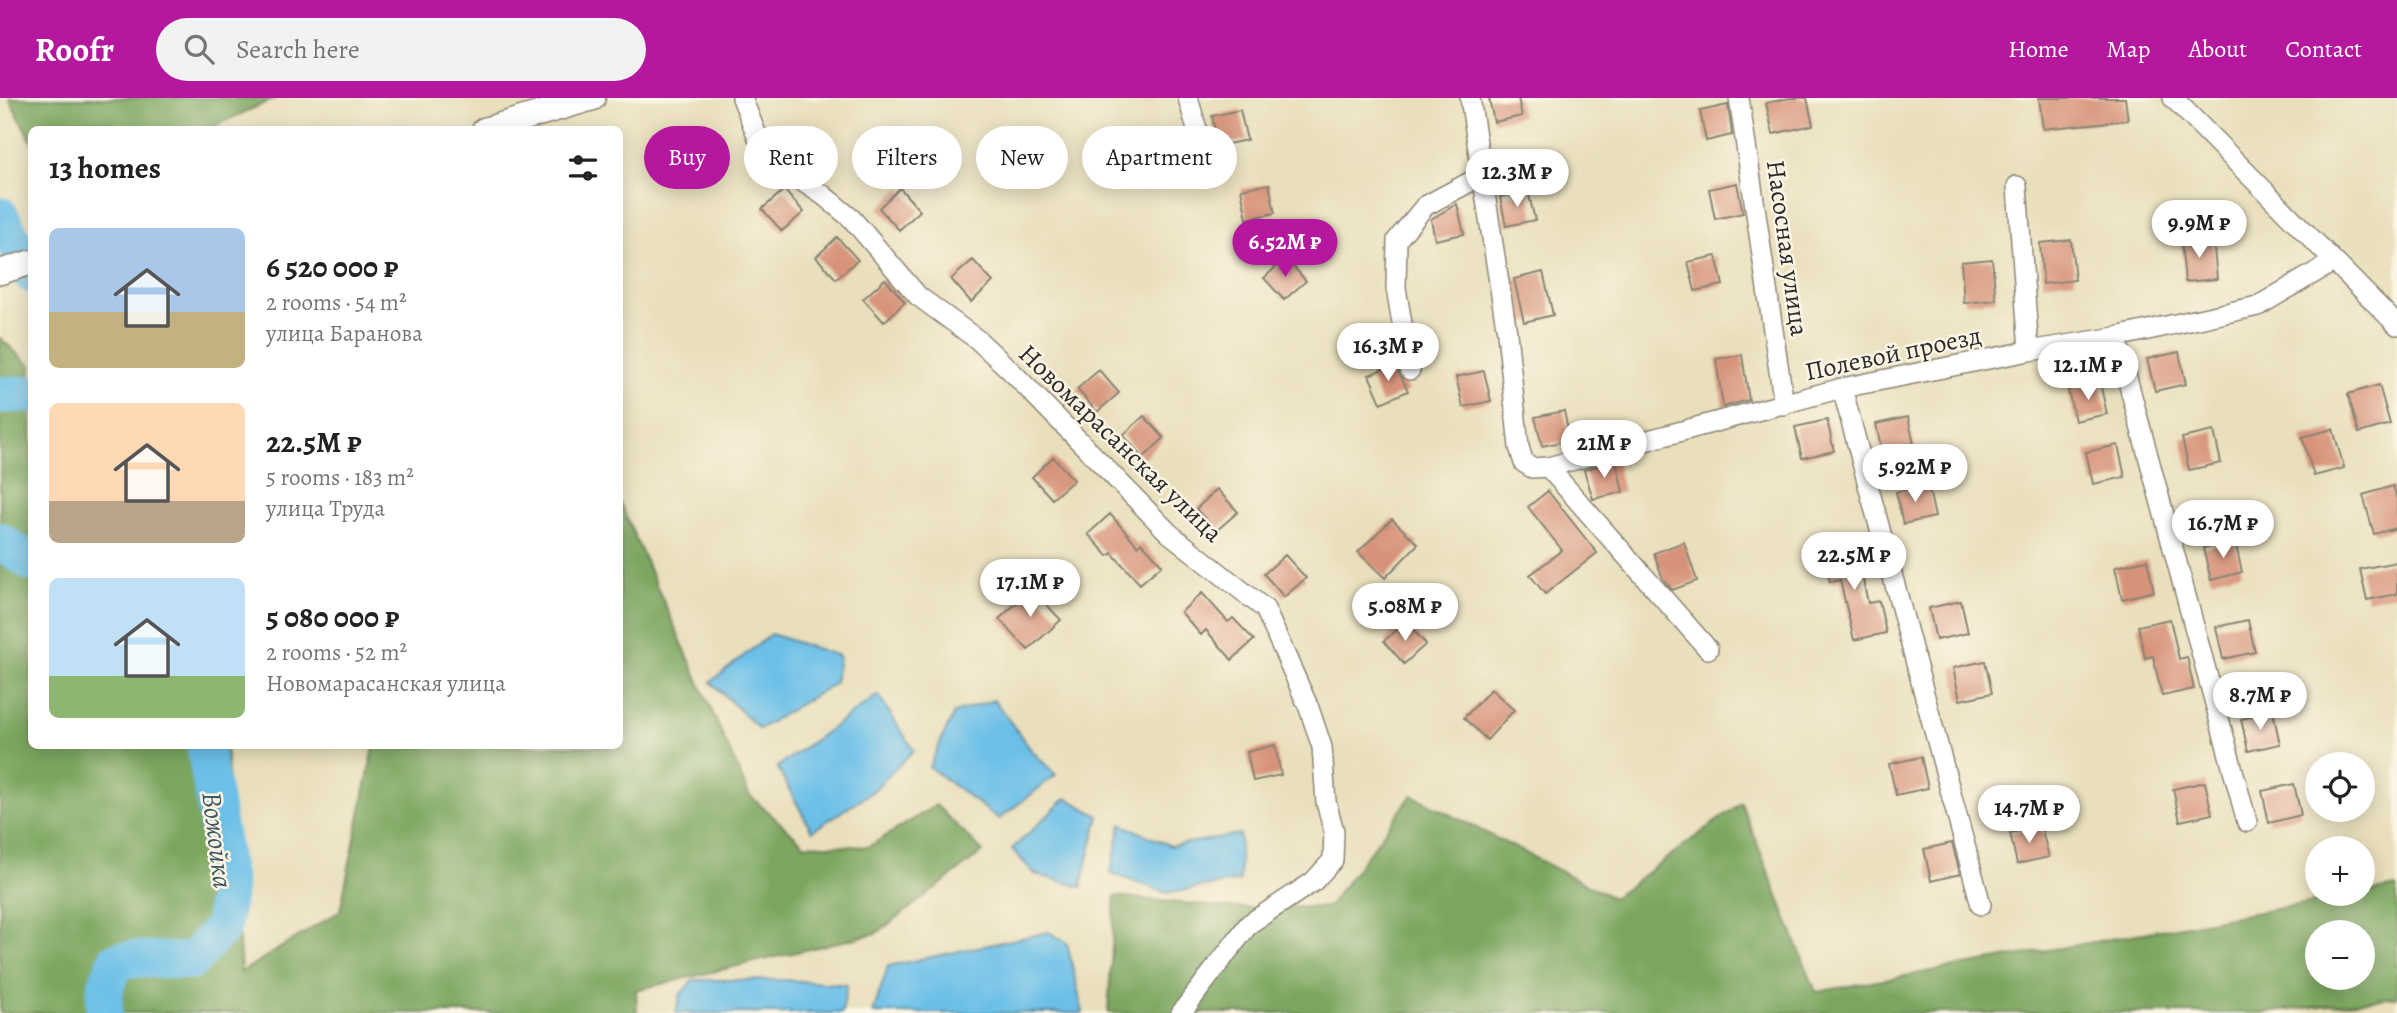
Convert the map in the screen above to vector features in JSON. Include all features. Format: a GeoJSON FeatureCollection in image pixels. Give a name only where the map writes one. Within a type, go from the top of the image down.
{"type":"FeatureCollection","features":[{"type":"Feature","properties":{"kind":"main road"},"geometry":{"type":"LineString","coordinates":[[498,126],[593,98]]}},
{"type":"Feature","properties":{"kind":"main road"},"geometry":{"type":"LineString","coordinates":[[0,272],[28,263]]}},
{"type":"Feature","properties":{"kind":"street","name":"Новомарасанская улица"},"geometry":{"type":"LineString","coordinates":[[742,98],[766,158],[823,195],[852,219],[918,296],[978,340],[1169,533],[1265,610],[1309,708],[1322,747],[1326,802],[1334,831],[1333,860],[1312,882],[1250,924],[1181,1013]]}},
{"type":"Feature","properties":{"kind":"street"},"geometry":{"type":"LineString","coordinates":[[1188,98],[1196,126]]}},
{"type":"Feature","properties":{"kind":"street"},"geometry":{"type":"LineString","coordinates":[[1470,98],[1507,333],[1524,463],[1532,468],[1548,467],[1708,649]]}},
{"type":"Feature","properties":{"kind":"street","name":"Насосная улица"},"geometry":{"type":"LineString","coordinates":[[1739,98],[1784,405]]}},
{"type":"Feature","properties":{"kind":"street"},"geometry":{"type":"LineString","coordinates":[[2174,98],[2397,325]]}},
{"type":"Feature","properties":{"kind":"street"},"geometry":{"type":"LineString","coordinates":[[1410,370],[1396,288],[1397,240],[1425,206],[1481,176]]}},
{"type":"Feature","properties":{"kind":"street"},"geometry":{"type":"LineString","coordinates":[[2017,186],[2029,351]]}},
{"type":"Feature","properties":{"kind":"street","name":"Полевой проезд"},"geometry":{"type":"LineString","coordinates":[[1548,467],[1842,388],[2029,351],[2116,337],[2258,306],[2333,262]]}},
{"type":"Feature","properties":{"kind":"street"},"geometry":{"type":"LineString","coordinates":[[2116,337],[2248,822]]}},
{"type":"Feature","properties":{"kind":"street"},"geometry":{"type":"LineString","coordinates":[[1842,388],[1981,905]]}},
{"type":"Feature","properties":{"kind":"green space"},"geometry":{"type":"Polygon","coordinates":[[[9,98],[276,98],[215,126],[28,126],[28,135],[9,98]]]}},
{"type":"Feature","properties":{"kind":"green space"},"geometry":{"type":"Polygon","coordinates":[[[0,338],[28,363],[28,749],[226,749],[241,972],[340,911],[373,749],[623,749],[623,510],[749,795],[804,844],[868,847],[936,805],[983,852],[877,933],[636,990],[637,1013],[0,1013],[0,338]]]}},
{"type":"Feature","properties":{"kind":"green space"},"geometry":{"type":"Polygon","coordinates":[[[1412,795],[1613,898],[1741,803],[1816,992],[2305,904],[2305,906],[2375,906],[2375,891],[2397,887],[2397,997],[2264,1013],[1108,1013],[1115,896],[1231,908],[1328,907],[1412,795]]]}},
{"type":"Feature","properties":{"kind":"water"},"geometry":{"type":"Polygon","coordinates":[[[771,634],[839,656],[835,683],[759,729],[711,682],[771,634]]]}},
{"type":"Feature","properties":{"kind":"water"},"geometry":{"type":"Polygon","coordinates":[[[878,695],[914,750],[873,791],[812,831],[777,767],[878,695]]]}},
{"type":"Feature","properties":{"kind":"water"},"geometry":{"type":"Polygon","coordinates":[[[994,700],[1032,751],[1056,775],[999,819],[929,767],[954,713],[994,700]]]}},
{"type":"Feature","properties":{"kind":"water"},"geometry":{"type":"Polygon","coordinates":[[[1066,798],[1099,816],[1081,887],[1035,874],[1012,849],[1066,798]]]}},
{"type":"Feature","properties":{"kind":"water"},"geometry":{"type":"Polygon","coordinates":[[[1121,824],[1171,846],[1240,834],[1240,881],[1166,893],[1111,873],[1121,824]]]}},
{"type":"Feature","properties":{"kind":"water"},"geometry":{"type":"Polygon","coordinates":[[[1049,932],[1067,943],[1083,1013],[873,1013],[888,966],[1049,932]]]}},
{"type":"Feature","properties":{"kind":"water"},"geometry":{"type":"Polygon","coordinates":[[[693,980],[786,980],[847,985],[842,1013],[676,1013],[680,995],[693,980]]]}},
{"type":"Feature","properties":{"kind":"building"},"geometry":{"type":"Polygon","coordinates":[[[1489,98],[1518,98],[1522,116],[1494,122],[1489,98]]]}},
{"type":"Feature","properties":{"kind":"building"},"geometry":{"type":"Polygon","coordinates":[[[1807,98],[1813,125],[1773,134],[1766,103],[1807,98]]]}},
{"type":"Feature","properties":{"kind":"building"},"geometry":{"type":"Polygon","coordinates":[[[2039,98],[2125,98],[2128,120],[2043,129],[2039,98]]]}},
{"type":"Feature","properties":{"kind":"building"},"geometry":{"type":"Polygon","coordinates":[[[1728,105],[1732,135],[1706,141],[1700,111],[1728,105]]]}},
{"type":"Feature","properties":{"kind":"building"},"geometry":{"type":"Polygon","coordinates":[[[1240,110],[1247,140],[1237,142],[1237,126],[1214,126],[1212,116],[1240,110]]]}},
{"type":"Feature","properties":{"kind":"building"},"geometry":{"type":"Polygon","coordinates":[[[1737,183],[1743,213],[1715,219],[1709,189],[1737,183]]]}},
{"type":"Feature","properties":{"kind":"building"},"geometry":{"type":"Polygon","coordinates":[[[1269,184],[1275,213],[1247,219],[1241,189],[1269,184]]]}},
{"type":"Feature","properties":{"kind":"building"},"geometry":{"type":"Polygon","coordinates":[[[901,189],[920,211],[899,230],[879,208],[901,189]]]}},
{"type":"Feature","properties":{"kind":"building"},"geometry":{"type":"Polygon","coordinates":[[[784,190],[804,212],[782,231],[762,209],[784,190]]]}},
{"type":"Feature","properties":{"kind":"building"},"geometry":{"type":"Polygon","coordinates":[[[1528,191],[1535,220],[1506,226],[1500,197],[1528,191]]]}},
{"type":"Feature","properties":{"kind":"building"},"geometry":{"type":"Polygon","coordinates":[[[1457,204],[1464,234],[1435,240],[1431,219],[1457,204]]]}},
{"type":"Feature","properties":{"kind":"building"},"geometry":{"type":"Polygon","coordinates":[[[837,237],[858,260],[836,279],[816,257],[837,237]]]}},
{"type":"Feature","properties":{"kind":"building"},"geometry":{"type":"Polygon","coordinates":[[[2213,238],[2217,279],[2185,282],[2181,241],[2213,238]]]}},
{"type":"Feature","properties":{"kind":"building"},"geometry":{"type":"Polygon","coordinates":[[[2071,240],[2075,280],[2043,284],[2040,243],[2071,240]]]}},
{"type":"Feature","properties":{"kind":"building"},"geometry":{"type":"Polygon","coordinates":[[[1716,256],[1723,285],[1695,291],[1688,262],[1716,256]]]}},
{"type":"Feature","properties":{"kind":"building"},"geometry":{"type":"Polygon","coordinates":[[[1286,258],[1306,281],[1284,300],[1264,278],[1286,258]]]}},
{"type":"Feature","properties":{"kind":"building"},"geometry":{"type":"Polygon","coordinates":[[[1992,259],[1996,300],[1964,303],[1961,262],[1992,259]]]}},
{"type":"Feature","properties":{"kind":"building"},"geometry":{"type":"Polygon","coordinates":[[[973,260],[993,282],[971,302],[951,279],[973,260]]]}},
{"type":"Feature","properties":{"kind":"building"},"geometry":{"type":"Polygon","coordinates":[[[1543,272],[1553,315],[1524,322],[1514,279],[1543,272]]]}},
{"type":"Feature","properties":{"kind":"building"},"geometry":{"type":"Polygon","coordinates":[[[885,279],[905,302],[884,322],[863,299],[885,279]]]}},
{"type":"Feature","properties":{"kind":"building"},"geometry":{"type":"Polygon","coordinates":[[[2179,352],[2186,384],[2155,391],[2147,359],[2179,352]]]}},
{"type":"Feature","properties":{"kind":"building"},"geometry":{"type":"Polygon","coordinates":[[[1742,355],[1749,400],[1723,407],[1716,359],[1742,355]]]}},
{"type":"Feature","properties":{"kind":"building"},"geometry":{"type":"Polygon","coordinates":[[[1395,364],[1408,391],[1381,403],[1369,375],[1395,364]]]}},
{"type":"Feature","properties":{"kind":"building"},"geometry":{"type":"Polygon","coordinates":[[[1099,370],[1119,393],[1097,412],[1077,389],[1099,370]]]}},
{"type":"Feature","properties":{"kind":"building"},"geometry":{"type":"Polygon","coordinates":[[[1484,371],[1491,401],[1463,407],[1456,377],[1484,371]]]}},
{"type":"Feature","properties":{"kind":"building"},"geometry":{"type":"Polygon","coordinates":[[[2100,383],[2107,414],[2075,421],[2068,390],[2100,383]]]}},
{"type":"Feature","properties":{"kind":"building"},"geometry":{"type":"Polygon","coordinates":[[[2379,385],[2390,424],[2359,433],[2348,394],[2379,385]]]}},
{"type":"Feature","properties":{"kind":"building"},"geometry":{"type":"Polygon","coordinates":[[[1564,411],[1570,440],[1542,446],[1535,417],[1564,411]]]}},
{"type":"Feature","properties":{"kind":"building"},"geometry":{"type":"Polygon","coordinates":[[[1144,416],[1164,438],[1143,458],[1123,435],[1144,416]]]}},
{"type":"Feature","properties":{"kind":"building"},"geometry":{"type":"Polygon","coordinates":[[[1908,417],[1915,449],[1883,456],[1876,424],[1908,417]]]}},
{"type":"Feature","properties":{"kind":"building"},"geometry":{"type":"Polygon","coordinates":[[[1827,420],[1834,451],[1802,458],[1795,427],[1827,420]]]}},
{"type":"Feature","properties":{"kind":"building"},"geometry":{"type":"Polygon","coordinates":[[[2333,429],[2344,468],[2314,476],[2302,437],[2333,429]]]}},
{"type":"Feature","properties":{"kind":"building"},"geometry":{"type":"Polygon","coordinates":[[[2214,431],[2221,463],[2189,470],[2182,438],[2214,431]]]}},
{"type":"Feature","properties":{"kind":"building"},"geometry":{"type":"Polygon","coordinates":[[[2118,445],[2125,477],[2093,484],[2086,452],[2118,445]]]}},
{"type":"Feature","properties":{"kind":"building"},"geometry":{"type":"Polygon","coordinates":[[[1053,457],[1074,480],[1052,499],[1032,477],[1053,457]]]}},
{"type":"Feature","properties":{"kind":"building"},"geometry":{"type":"Polygon","coordinates":[[[1616,461],[1623,492],[1593,499],[1584,470],[1616,461]]]}},
{"type":"Feature","properties":{"kind":"building"},"geometry":{"type":"Polygon","coordinates":[[[1928,485],[1935,517],[1903,524],[1896,492],[1928,485]]]}},
{"type":"Feature","properties":{"kind":"building"},"geometry":{"type":"Polygon","coordinates":[[[2393,486],[2397,499],[2397,528],[2374,534],[2363,495],[2393,486]]]}},
{"type":"Feature","properties":{"kind":"building"},"geometry":{"type":"Polygon","coordinates":[[[1217,489],[1238,512],[1216,531],[1196,509],[1217,489]]]}},
{"type":"Feature","properties":{"kind":"building"},"geometry":{"type":"Polygon","coordinates":[[[1548,491],[1597,553],[1545,594],[1530,575],[1562,550],[1528,507],[1548,491]]]}},
{"type":"Feature","properties":{"kind":"building"},"geometry":{"type":"Polygon","coordinates":[[[1110,514],[1138,546],[1141,542],[1162,565],[1140,584],[1112,553],[1108,556],[1088,534],[1110,514]]]}},
{"type":"Feature","properties":{"kind":"building"},"geometry":{"type":"Polygon","coordinates":[[[1392,519],[1418,544],[1385,578],[1358,552],[1392,519]]]}},
{"type":"Feature","properties":{"kind":"building"},"geometry":{"type":"Polygon","coordinates":[[[2235,541],[2242,572],[2211,580],[2203,548],[2235,541]]]}},
{"type":"Feature","properties":{"kind":"building"},"geometry":{"type":"Polygon","coordinates":[[[1684,542],[1697,581],[1672,590],[1663,579],[1654,553],[1684,542]]]}},
{"type":"Feature","properties":{"kind":"building"},"geometry":{"type":"Polygon","coordinates":[[[1855,543],[1868,603],[1879,601],[1886,633],[1854,640],[1840,580],[1830,582],[1823,550],[1855,543]]]}},
{"type":"Feature","properties":{"kind":"building"},"geometry":{"type":"Polygon","coordinates":[[[1285,555],[1306,578],[1284,597],[1264,574],[1285,555]]]}},
{"type":"Feature","properties":{"kind":"building"},"geometry":{"type":"Polygon","coordinates":[[[2147,560],[2154,591],[2122,599],[2115,567],[2147,560]]]}},
{"type":"Feature","properties":{"kind":"building"},"geometry":{"type":"Polygon","coordinates":[[[2397,562],[2397,594],[2367,600],[2360,569],[2397,562]]]}},
{"type":"Feature","properties":{"kind":"building"},"geometry":{"type":"Polygon","coordinates":[[[1032,589],[1061,620],[1028,650],[999,619],[1032,589]]]}},
{"type":"Feature","properties":{"kind":"building"},"geometry":{"type":"Polygon","coordinates":[[[1202,593],[1228,622],[1233,618],[1254,640],[1232,660],[1206,630],[1201,635],[1181,612],[1202,593]]]}},
{"type":"Feature","properties":{"kind":"building"},"geometry":{"type":"Polygon","coordinates":[[[1961,601],[1968,633],[1936,640],[1929,608],[1961,601]]]}},
{"type":"Feature","properties":{"kind":"building"},"geometry":{"type":"Polygon","coordinates":[[[2170,619],[2179,659],[2187,657],[2194,689],[2162,696],[2153,656],[2145,658],[2138,626],[2170,619]]]}},
{"type":"Feature","properties":{"kind":"building"},"geometry":{"type":"Polygon","coordinates":[[[2248,620],[2255,652],[2223,659],[2216,627],[2248,620]]]}},
{"type":"Feature","properties":{"kind":"building"},"geometry":{"type":"Polygon","coordinates":[[[1406,622],[1426,644],[1404,664],[1384,641],[1406,622]]]}},
{"type":"Feature","properties":{"kind":"building"},"geometry":{"type":"Polygon","coordinates":[[[1985,661],[1992,693],[1960,700],[1953,668],[1985,661]]]}},
{"type":"Feature","properties":{"kind":"building"},"geometry":{"type":"Polygon","coordinates":[[[1491,689],[1514,710],[1487,740],[1464,718],[1491,689]]]}},
{"type":"Feature","properties":{"kind":"building"},"geometry":{"type":"Polygon","coordinates":[[[2273,712],[2280,744],[2248,751],[2241,719],[2273,712]]]}},
{"type":"Feature","properties":{"kind":"building"},"geometry":{"type":"Polygon","coordinates":[[[1275,745],[1281,775],[1253,781],[1247,752],[1275,745]]]}},
{"type":"Feature","properties":{"kind":"building"},"geometry":{"type":"Polygon","coordinates":[[[1921,757],[1928,788],[1896,795],[1889,764],[1921,757]]]}},
{"type":"Feature","properties":{"kind":"building"},"geometry":{"type":"Polygon","coordinates":[[[2205,782],[2212,814],[2180,821],[2173,789],[2205,782]]]}},
{"type":"Feature","properties":{"kind":"building"},"geometry":{"type":"Polygon","coordinates":[[[2294,784],[2301,815],[2269,823],[2262,791],[2294,784]]]}},
{"type":"Feature","properties":{"kind":"building"},"geometry":{"type":"Polygon","coordinates":[[[2041,826],[2049,857],[2017,864],[2010,833],[2041,826]]]}},
{"type":"Feature","properties":{"kind":"building"},"geometry":{"type":"Polygon","coordinates":[[[1952,843],[1960,874],[1931,881],[1924,849],[1952,843]]]}},
{"type":"Feature","properties":{"kind":"waterway","name":"Вожойка"},"geometry":{"type":"LineString","coordinates":[[0,215],[28,268]]}},
{"type":"Feature","properties":{"kind":"waterway","name":"Вожойка"},"geometry":{"type":"LineString","coordinates":[[0,395],[28,394]]}},
{"type":"Feature","properties":{"kind":"waterway","name":"Вожойка"},"geometry":{"type":"LineString","coordinates":[[0,541],[28,560]]}},
{"type":"Feature","properties":{"kind":"waterway","name":"Вожойка"},"geometry":{"type":"LineString","coordinates":[[104,1013],[105,989],[116,961],[192,961],[223,926],[228,885],[205,749]]}}]}
